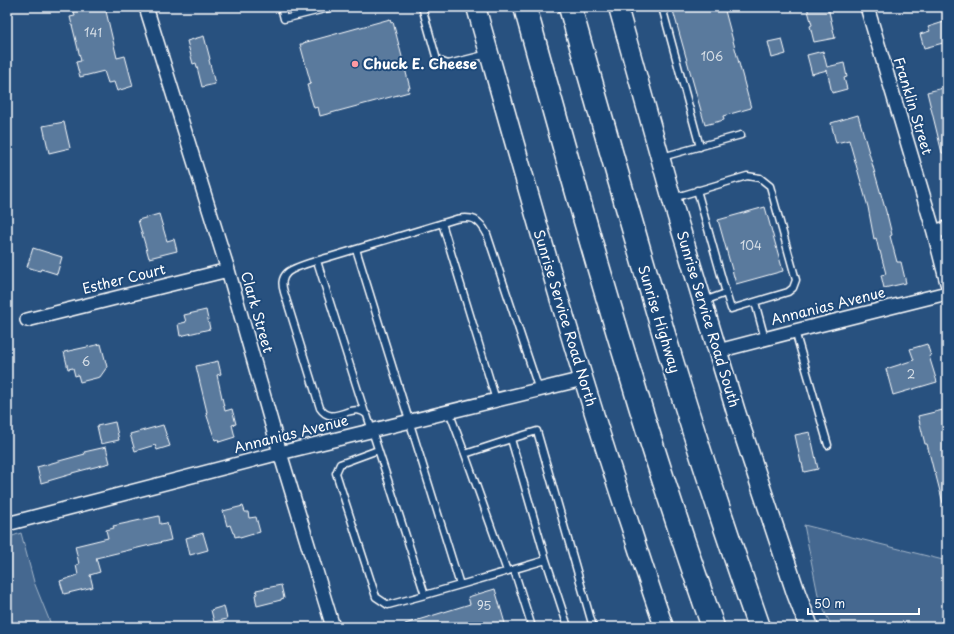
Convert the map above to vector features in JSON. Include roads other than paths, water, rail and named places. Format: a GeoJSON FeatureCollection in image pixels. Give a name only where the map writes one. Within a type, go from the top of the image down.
{"type":"FeatureCollection","features":[{"type":"Feature","properties":{"kind":"highway"},"geometry":{"type":"LineString","coordinates":[[525,7],[628,370],[713,627]]}},
{"type":"Feature","properties":{"kind":"highway","name":"Sunrise Highway"},"geometry":{"type":"LineString","coordinates":[[570,7],[671,359],[703,461],[759,627]]}},
{"type":"Feature","properties":{"kind":"main road","name":"Sunrise Service Road North"},"geometry":{"type":"LineString","coordinates":[[476,7],[583,379],[664,627]]}},
{"type":"Feature","properties":{"kind":"main road","name":"Sunrise Service Road South"},"geometry":{"type":"LineString","coordinates":[[618,7],[660,158],[736,412],[796,593],[809,627]]}},
{"type":"Feature","properties":{"kind":"street","name":"Clark Street"},"geometry":{"type":"LineString","coordinates":[[146,7],[228,270],[280,453],[333,627]]}},
{"type":"Feature","properties":{"kind":"street","name":"Franklin Street"},"geometry":{"type":"LineString","coordinates":[[867,7],[934,232],[947,283]]}},
{"type":"Feature","properties":{"kind":"street"},"geometry":{"type":"LineString","coordinates":[[934,232],[947,228]]}},
{"type":"Feature","properties":{"kind":"street","name":"Esther Court"},"geometry":{"type":"LineString","coordinates":[[27,320],[228,270]]}},
{"type":"Feature","properties":{"kind":"street","name":"Annanias Avenue"},"geometry":{"type":"LineString","coordinates":[[718,351],[947,293]]}},
{"type":"Feature","properties":{"kind":"street","name":"Annanias Avenue"},"geometry":{"type":"LineString","coordinates":[[7,524],[280,453],[583,379]]}},
{"type":"Feature","properties":{"kind":"lane"},"geometry":{"type":"LineString","coordinates":[[281,7],[284,19],[333,7]]}},
{"type":"Feature","properties":{"kind":"lane"},"geometry":{"type":"LineString","coordinates":[[422,7],[437,60],[448,64],[490,54]]}},
{"type":"Feature","properties":{"kind":"lane"},"geometry":{"type":"LineString","coordinates":[[662,7],[700,147]]}},
{"type":"Feature","properties":{"kind":"lane"},"geometry":{"type":"LineString","coordinates":[[660,158],[741,135]]}},
{"type":"Feature","properties":{"kind":"lane"},"geometry":{"type":"LineString","coordinates":[[672,198],[697,190],[747,176],[760,178],[770,186],[796,280],[793,288],[788,292],[731,309],[697,190]]}},
{"type":"Feature","properties":{"kind":"lane"},"geometry":{"type":"LineString","coordinates":[[365,413],[356,410],[328,416],[322,412],[317,401],[282,285],[284,277],[291,270],[317,261],[442,223],[470,217],[480,222],[487,234],[539,390]]}},
{"type":"Feature","properties":{"kind":"lane"},"geometry":{"type":"LineString","coordinates":[[442,223],[496,400]]}},
{"type":"Feature","properties":{"kind":"lane"},"geometry":{"type":"LineString","coordinates":[[356,249],[460,585]]}},
{"type":"Feature","properties":{"kind":"lane"},"geometry":{"type":"LineString","coordinates":[[317,261],[425,595]]}},
{"type":"Feature","properties":{"kind":"lane"},"geometry":{"type":"LineString","coordinates":[[703,302],[726,293]]}},
{"type":"Feature","properties":{"kind":"lane"},"geometry":{"type":"LineString","coordinates":[[755,302],[765,339]]}},
{"type":"Feature","properties":{"kind":"lane"},"geometry":{"type":"LineString","coordinates":[[795,331],[828,445]]}},
{"type":"Feature","properties":{"kind":"lane"},"geometry":{"type":"LineString","coordinates":[[449,411],[532,627]]}},
{"type":"Feature","properties":{"kind":"lane"},"geometry":{"type":"LineString","coordinates":[[465,454],[537,430],[593,627]]}},
{"type":"Feature","properties":{"kind":"lane"},"geometry":{"type":"LineString","coordinates":[[511,439],[546,560],[568,627]]}},
{"type":"Feature","properties":{"kind":"lane"},"geometry":{"type":"LineString","coordinates":[[378,450],[340,464],[336,473],[376,597],[388,605],[546,560]]}},
{"type":"Feature","properties":{"kind":"place","name":"Chuck E. Cheese"},"geometry":{"type":"Point","coordinates":[355,64]}}]}
